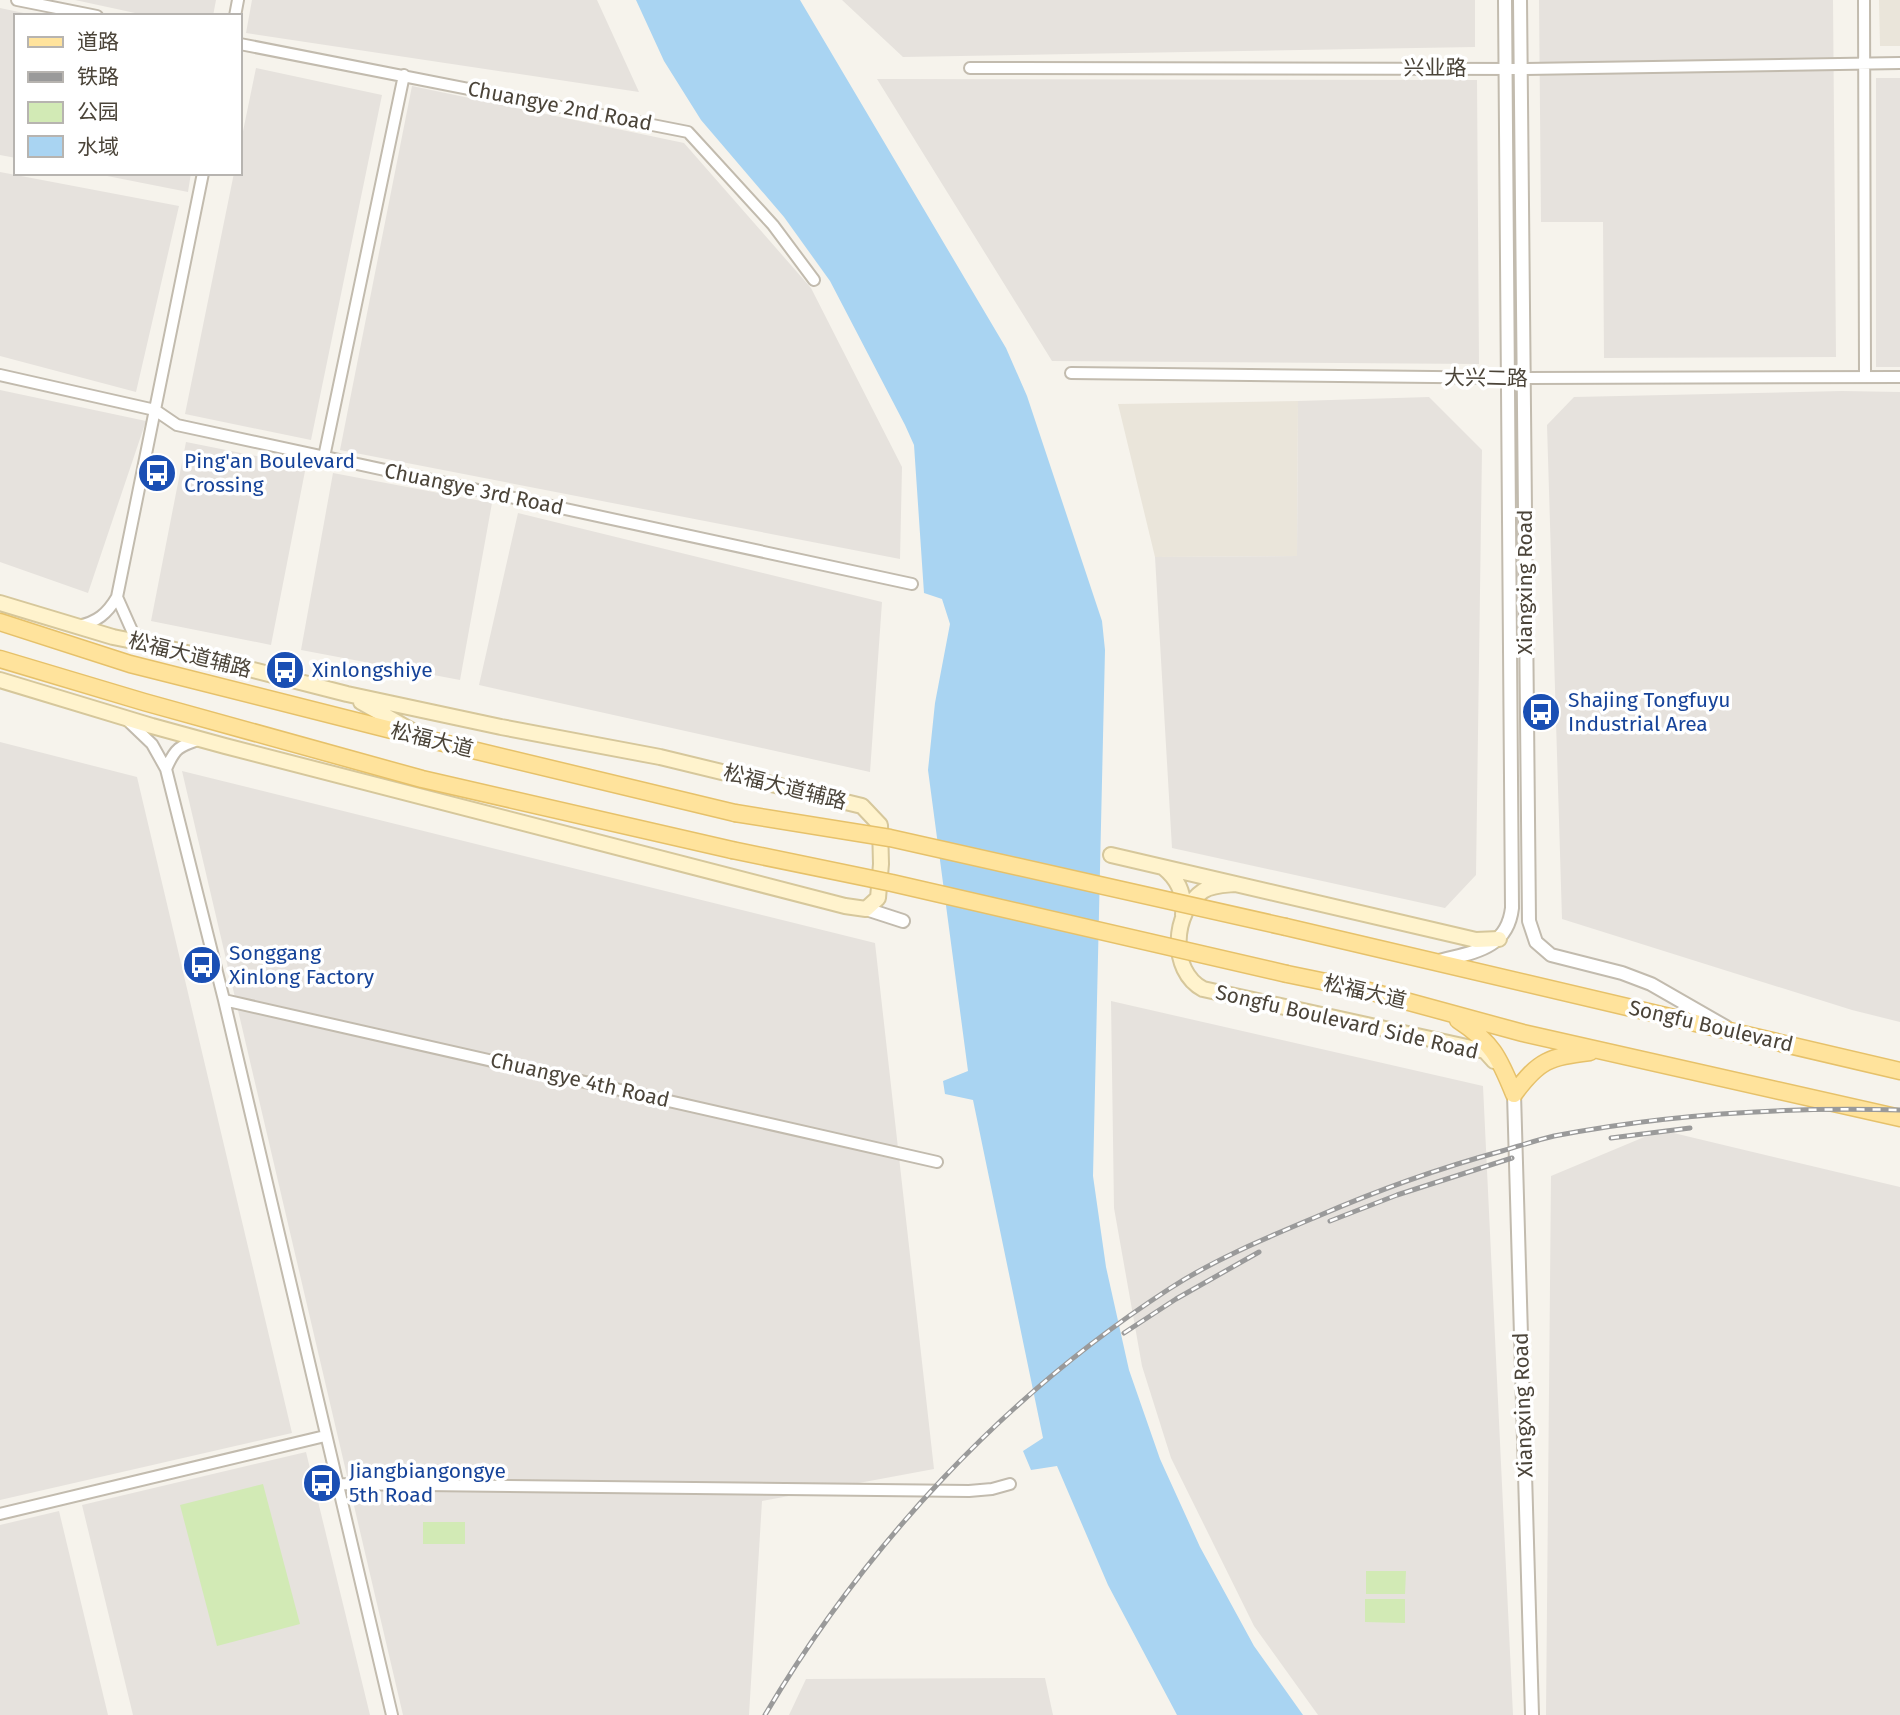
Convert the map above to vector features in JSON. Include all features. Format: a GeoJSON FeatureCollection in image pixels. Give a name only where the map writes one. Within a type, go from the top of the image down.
{"type":"FeatureCollection","features":[{"type":"Feature","properties":{"kind":"main road","name":"松福大道辅路"},"geometry":{"type":"LineString","coordinates":[[0,603],[76,626],[347,694],[660,757],[862,806],[880,825],[878,898],[866,909]]}},
{"type":"Feature","properties":{"kind":"main road","name":"松福大道"},"geometry":{"type":"LineString","coordinates":[[0,622],[130,664],[735,813],[890,838],[1286,927]]}},
{"type":"Feature","properties":{"kind":"main road","name":"松福大道"},"geometry":{"type":"LineString","coordinates":[[0,659],[422,779],[1365,990],[1444,1011],[1477,1032],[1496,1053],[1514,1094]]}},
{"type":"Feature","properties":{"kind":"main road"},"geometry":{"type":"LineString","coordinates":[[0,680],[339,776],[845,906],[866,909]]}},
{"type":"Feature","properties":{"kind":"main road"},"geometry":{"type":"LineString","coordinates":[[347,694],[427,739]]}},
{"type":"Feature","properties":{"kind":"main road"},"geometry":{"type":"LineString","coordinates":[[339,776],[422,779]]}},
{"type":"Feature","properties":{"kind":"main road","name":"Songfu Boulevard Side Road"},"geometry":{"type":"LineString","coordinates":[[1111,855],[1476,940],[1499,939]]}},
{"type":"Feature","properties":{"kind":"main road"},"geometry":{"type":"LineString","coordinates":[[1162,867],[1172,875],[1183,897],[1182,923]]}},
{"type":"Feature","properties":{"kind":"main road","name":"Songfu Boulevard Side Road"},"geometry":{"type":"LineString","coordinates":[[1235,884],[1218,885],[1205,890],[1194,899],[1182,923],[1179,954],[1182,967],[1194,984],[1203,989],[1485,1051],[1505,1072]]}},
{"type":"Feature","properties":{"kind":"main road","name":"Songfu Boulevard"},"geometry":{"type":"LineString","coordinates":[[1286,927],[1900,1071]]}},
{"type":"Feature","properties":{"kind":"main road"},"geometry":{"type":"LineString","coordinates":[[1444,1011],[1522,1033],[1900,1118]]}},
{"type":"Feature","properties":{"kind":"main road"},"geometry":{"type":"LineString","coordinates":[[1514,1094],[1530,1072],[1557,1056],[1601,1051]]}},
{"type":"Feature","properties":{"kind":"street"},"geometry":{"type":"LineString","coordinates":[[17,0],[87,14]]}},
{"type":"Feature","properties":{"kind":"street","name":"Xiangxing Road"},"geometry":{"type":"LineString","coordinates":[[1499,939],[1511,921],[1512,908],[1504,0]]}},
{"type":"Feature","properties":{"kind":"street","name":"Xiangxing Road"},"geometry":{"type":"LineString","coordinates":[[1520,0],[1528,908],[1531,932],[1536,942],[1551,955],[1622,973],[1651,984],[1735,1032]]}},
{"type":"Feature","properties":{"kind":"street"},"geometry":{"type":"LineString","coordinates":[[1864,0],[1865,377]]}},
{"type":"Feature","properties":{"kind":"street","name":"Chuangye 2nd Road"},"geometry":{"type":"LineString","coordinates":[[242,44],[688,132],[773,225],[814,280]]}},
{"type":"Feature","properties":{"kind":"street","name":"兴业路"},"geometry":{"type":"LineString","coordinates":[[970,68],[1521,69],[1900,63]]}},
{"type":"Feature","properties":{"kind":"street"},"geometry":{"type":"LineString","coordinates":[[324,457],[404,75]]}},
{"type":"Feature","properties":{"kind":"street"},"geometry":{"type":"LineString","coordinates":[[76,626],[94,623],[108,611],[117,597],[203,175]]}},
{"type":"Feature","properties":{"kind":"street","name":"大兴二路"},"geometry":{"type":"LineString","coordinates":[[1071,373],[1508,378],[1900,377]]}},
{"type":"Feature","properties":{"kind":"street","name":"Chuangye 3rd Road"},"geometry":{"type":"LineString","coordinates":[[0,375],[155,410],[177,425],[912,584]]}},
{"type":"Feature","properties":{"kind":"street"},"geometry":{"type":"LineString","coordinates":[[117,597],[133,633],[150,644]]}},
{"type":"Feature","properties":{"kind":"street"},"geometry":{"type":"LineString","coordinates":[[123,717],[152,744],[166,769],[224,1000],[392,1715]]}},
{"type":"Feature","properties":{"kind":"street"},"geometry":{"type":"LineString","coordinates":[[166,769],[174,751],[201,739]]}},
{"type":"Feature","properties":{"kind":"street"},"geometry":{"type":"LineString","coordinates":[[866,909],[903,921]]}},
{"type":"Feature","properties":{"kind":"street"},"geometry":{"type":"LineString","coordinates":[[1436,962],[1490,946],[1499,939]]}},
{"type":"Feature","properties":{"kind":"street","name":"Chuangye 4th Road"},"geometry":{"type":"LineString","coordinates":[[224,1000],[937,1162]]}},
{"type":"Feature","properties":{"kind":"street","name":"Xiangxing Road"},"geometry":{"type":"LineString","coordinates":[[1514,1094],[1532,1715]]}},
{"type":"Feature","properties":{"kind":"street"},"geometry":{"type":"LineString","coordinates":[[0,1514],[325,1436]]}},
{"type":"Feature","properties":{"kind":"street"},"geometry":{"type":"LineString","coordinates":[[336,1484],[969,1491],[1010,1484]]}},
{"type":"Feature","properties":{"kind":"shaded area"},"geometry":{"type":"Polygon","coordinates":[[[75,0],[216,0],[213,14],[140,14],[75,0]]]}},
{"type":"Feature","properties":{"kind":"shaded area"},"geometry":{"type":"Polygon","coordinates":[[[252,0],[597,0],[639,92],[246,33],[252,0]]]}},
{"type":"Feature","properties":{"kind":"shaded area"},"geometry":{"type":"Polygon","coordinates":[[[842,0],[1475,0],[1475,47],[903,57],[842,0]]]}},
{"type":"Feature","properties":{"kind":"shaded area"},"geometry":{"type":"Polygon","coordinates":[[[1539,0],[1833,0],[1836,357],[1604,358],[1603,222],[1541,222],[1539,0]]]}},
{"type":"Feature","properties":{"kind":"shaded area"},"geometry":{"type":"Polygon","coordinates":[[[1879,0],[1900,0],[1900,46],[1880,46],[1879,0]]]}},
{"type":"Feature","properties":{"kind":"shaded area"},"geometry":{"type":"Polygon","coordinates":[[[0,8],[28,14],[14,14],[14,158],[0,155],[0,8]]]}},
{"type":"Feature","properties":{"kind":"shaded area"},"geometry":{"type":"Polygon","coordinates":[[[256,68],[382,95],[311,440],[185,414],[234,175],[242,175],[242,136],[256,68]]]}},
{"type":"Feature","properties":{"kind":"shaded area"},"geometry":{"type":"Polygon","coordinates":[[[1876,78],[1900,78],[1900,367],[1876,367],[1876,78]]]}},
{"type":"Feature","properties":{"kind":"shaded area"},"geometry":{"type":"Polygon","coordinates":[[[877,79],[1477,80],[1479,364],[1052,361],[877,79]]]}},
{"type":"Feature","properties":{"kind":"shaded area"},"geometry":{"type":"Polygon","coordinates":[[[412,86],[684,143],[811,288],[902,467],[900,559],[340,450],[412,86]]]}},
{"type":"Feature","properties":{"kind":"shaded area"},"geometry":{"type":"Polygon","coordinates":[[[0,172],[179,206],[136,392],[0,356],[0,172]]]}},
{"type":"Feature","properties":{"kind":"shaded area"},"geometry":{"type":"Polygon","coordinates":[[[102,175],[191,175],[188,192],[102,175]]]}},
{"type":"Feature","properties":{"kind":"shaded area"},"geometry":{"type":"Polygon","coordinates":[[[0,390],[146,421],[88,593],[0,562],[0,390]]]}},
{"type":"Feature","properties":{"kind":"shaded area"},"geometry":{"type":"Polygon","coordinates":[[[1900,392],[1900,1022],[1852,1010],[1562,919],[1547,425],[1574,397],[1900,392]]]}},
{"type":"Feature","properties":{"kind":"shaded area"},"geometry":{"type":"Polygon","coordinates":[[[1429,397],[1482,450],[1476,875],[1445,908],[1172,848],[1155,557],[1297,556],[1298,401],[1429,397]]]}},
{"type":"Feature","properties":{"kind":"shaded area"},"geometry":{"type":"Polygon","coordinates":[[[1298,401],[1297,556],[1155,557],[1118,404],[1298,401]]]}},
{"type":"Feature","properties":{"kind":"shaded area"},"geometry":{"type":"Polygon","coordinates":[[[186,442],[306,466],[271,645],[151,621],[186,442]]]}},
{"type":"Feature","properties":{"kind":"shaded area"},"geometry":{"type":"Polygon","coordinates":[[[333,473],[492,503],[460,680],[301,650],[333,473]]]}},
{"type":"Feature","properties":{"kind":"shaded area"},"geometry":{"type":"Polygon","coordinates":[[[518,513],[882,602],[870,772],[479,685],[518,513]]]}},
{"type":"Feature","properties":{"kind":"shaded area"},"geometry":{"type":"Polygon","coordinates":[[[0,742],[137,777],[292,1433],[0,1500],[0,742]]]}},
{"type":"Feature","properties":{"kind":"shaded area"},"geometry":{"type":"Polygon","coordinates":[[[182,771],[875,943],[934,1469],[762,1501],[749,1715],[403,1715],[182,771]]]}},
{"type":"Feature","properties":{"kind":"shaded area"},"geometry":{"type":"Polygon","coordinates":[[[1111,1001],[1483,1086],[1513,1715],[1318,1715],[1254,1626],[1171,1458],[1142,1366],[1114,1208],[1111,1001]]]}},
{"type":"Feature","properties":{"kind":"shaded area"},"geometry":{"type":"Polygon","coordinates":[[[1661,1130],[1900,1187],[1900,1715],[1546,1715],[1551,1176],[1661,1130]]]}},
{"type":"Feature","properties":{"kind":"shaded area"},"geometry":{"type":"Polygon","coordinates":[[[306,1452],[370,1715],[133,1715],[82,1505],[306,1452]]]}},
{"type":"Feature","properties":{"kind":"shaded area"},"geometry":{"type":"Polygon","coordinates":[[[59,1511],[108,1715],[0,1715],[0,1525],[59,1511]]]}},
{"type":"Feature","properties":{"kind":"shaded area"},"geometry":{"type":"Polygon","coordinates":[[[1045,1678],[1053,1715],[789,1715],[806,1679],[1045,1678]]]}},
{"type":"Feature","properties":{"kind":"green space"},"geometry":{"type":"Polygon","coordinates":[[[263,1484],[300,1624],[217,1646],[180,1505],[263,1484]]]}},
{"type":"Feature","properties":{"kind":"green space"},"geometry":{"type":"Polygon","coordinates":[[[423,1522],[465,1522],[465,1544],[423,1544],[423,1522]]]}},
{"type":"Feature","properties":{"kind":"green space"},"geometry":{"type":"Polygon","coordinates":[[[1366,1571],[1406,1571],[1405,1594],[1366,1594],[1366,1571]]]}},
{"type":"Feature","properties":{"kind":"green space"},"geometry":{"type":"Polygon","coordinates":[[[1365,1599],[1405,1599],[1405,1623],[1365,1622],[1365,1599]]]}},
{"type":"Feature","properties":{"kind":"water"},"geometry":{"type":"Polygon","coordinates":[[[636,0],[800,0],[1006,348],[1027,396],[1102,621],[1105,650],[1093,1176],[1106,1267],[1129,1370],[1160,1459],[1200,1547],[1254,1646],[1303,1715],[1177,1715],[1108,1585],[1057,1466],[1031,1470],[1023,1451],[1043,1438],[973,1100],[945,1094],[943,1081],[968,1071],[928,770],[935,703],[950,624],[942,599],[924,593],[914,445],[830,281],[784,217],[701,120],[664,61],[636,0]]]}},
{"type":"Feature","properties":{"kind":"railway"},"geometry":{"type":"LineString","coordinates":[[765,1715],[847,1592],[893,1534],[995,1426],[1050,1377],[1108,1331],[1204,1268],[1260,1241],[1385,1189],[1454,1165],[1554,1136],[1683,1117],[1770,1111],[1900,1110]]}},
{"type":"Feature","properties":{"kind":"railway"},"geometry":{"type":"LineString","coordinates":[[1611,1138],[1690,1128]]}},
{"type":"Feature","properties":{"kind":"railway"},"geometry":{"type":"LineString","coordinates":[[1330,1221],[1397,1195],[1512,1158]]}},
{"type":"Feature","properties":{"kind":"railway"},"geometry":{"type":"LineString","coordinates":[[1124,1333],[1176,1299],[1259,1252]]}},
{"type":"Feature","properties":{"kind":"place","name":"Ping'an Boulevard Crossing"},"geometry":{"type":"Point","coordinates":[157,473]}},
{"type":"Feature","properties":{"kind":"place","name":"Xinlongshiye"},"geometry":{"type":"Point","coordinates":[285,670]}},
{"type":"Feature","properties":{"kind":"place","name":"Shajing Tongfuyu Industrial Area"},"geometry":{"type":"Point","coordinates":[1541,712]}},
{"type":"Feature","properties":{"kind":"place","name":"Songgang Xinlong Factory"},"geometry":{"type":"Point","coordinates":[202,965]}},
{"type":"Feature","properties":{"kind":"place","name":"Jiangbiangongye 5th Road"},"geometry":{"type":"Point","coordinates":[322,1483]}}]}
